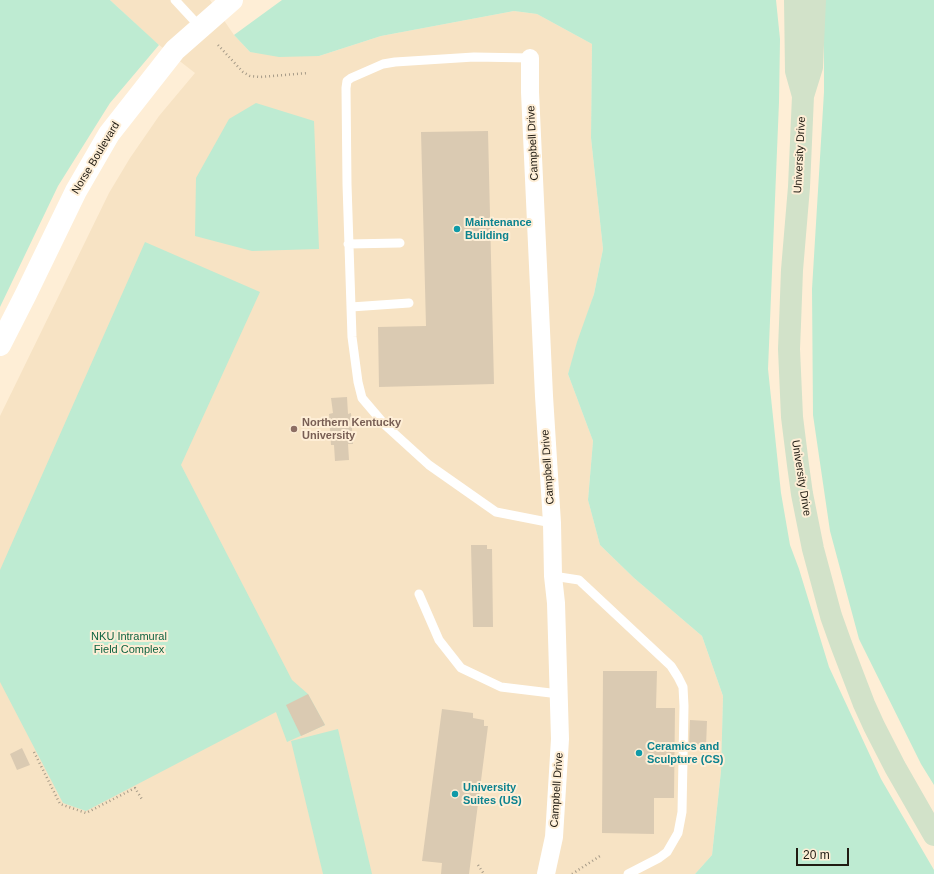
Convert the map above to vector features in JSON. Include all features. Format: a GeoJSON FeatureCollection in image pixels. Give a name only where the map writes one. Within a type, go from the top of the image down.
{"type":"FeatureCollection","features":[{"type":"Feature","properties":{"kind":"main road","name":"University Drive"},"geometry":{"type":"LineString","coordinates":[[796,0],[796,71],[803,96]]}},
{"type":"Feature","properties":{"kind":"main road","name":"University Drive"},"geometry":{"type":"LineString","coordinates":[[815,0],[812,66],[803,96],[799,187],[792,270],[789,349],[792,417],[802,494],[815,556],[831,616],[864,704],[895,767],[934,835]]}},
{"type":"Feature","properties":{"kind":"street","name":"Norse Boulevard"},"geometry":{"type":"LineString","coordinates":[[0,345],[76,191],[109,134],[175,50],[232,0]]}},
{"type":"Feature","properties":{"kind":"street","name":"Campbell Drive"},"geometry":{"type":"LineString","coordinates":[[530,58],[530,92],[544,396],[552,523],[553,576],[556,603],[560,739],[554,837],[546,874]]}},
{"type":"Feature","properties":{"kind":"lane"},"geometry":{"type":"LineString","coordinates":[[175,0],[200,27]]}},
{"type":"Feature","properties":{"kind":"lane"},"geometry":{"type":"LineString","coordinates":[[530,58],[474,57],[394,62],[383,64],[347,81],[348,244],[352,337],[358,382],[362,398],[386,425],[429,465],[496,512],[552,523]]}},
{"type":"Feature","properties":{"kind":"lane"},"geometry":{"type":"LineString","coordinates":[[348,244],[400,243]]}},
{"type":"Feature","properties":{"kind":"lane"},"geometry":{"type":"LineString","coordinates":[[351,306],[409,303]]}},
{"type":"Feature","properties":{"kind":"lane"},"geometry":{"type":"LineString","coordinates":[[553,576],[579,580],[671,666],[683,687],[682,812],[678,833],[667,852],[659,858],[628,874]]}},
{"type":"Feature","properties":{"kind":"lane"},"geometry":{"type":"LineString","coordinates":[[419,594],[439,640],[462,668],[501,687],[559,694]]}},
{"type":"Feature","properties":{"kind":"path"},"geometry":{"type":"LineString","coordinates":[[218,45],[243,72],[250,76],[260,77],[308,73]]}},
{"type":"Feature","properties":{"kind":"path"},"geometry":{"type":"LineString","coordinates":[[34,752],[60,804],[86,813],[135,788],[143,801]]}},
{"type":"Feature","properties":{"kind":"path"},"geometry":{"type":"LineString","coordinates":[[572,874],[600,856]]}},
{"type":"Feature","properties":{"kind":"path"},"geometry":{"type":"LineString","coordinates":[[478,865],[484,874]]}},
{"type":"Feature","properties":{"kind":"shaded area","name":"Northern Kentucky University"},"geometry":{"type":"Polygon","coordinates":[[[110,0],[210,0],[234,35],[250,52],[319,56],[381,36],[514,11],[537,14],[592,44],[591,138],[603,249],[594,294],[568,374],[593,441],[588,500],[600,545],[634,578],[702,636],[723,696],[721,771],[712,855],[695,874],[0,874],[0,416],[109,193],[130,158],[159,116],[195,73],[154,41],[110,0]]]}},
{"type":"Feature","properties":{"kind":"green space"},"geometry":{"type":"Polygon","coordinates":[[[0,0],[110,0],[159,45],[110,103],[58,186],[0,307],[0,0]]]}},
{"type":"Feature","properties":{"kind":"green space"},"geometry":{"type":"Polygon","coordinates":[[[282,0],[776,0],[780,39],[779,102],[768,369],[781,493],[790,545],[799,569],[829,667],[881,779],[934,870],[934,874],[695,874],[712,855],[721,771],[723,696],[702,636],[634,578],[600,545],[588,500],[593,441],[568,374],[577,342],[594,294],[603,249],[591,138],[592,44],[537,14],[514,11],[381,36],[319,56],[279,57],[250,52],[234,35],[282,0]]]}},
{"type":"Feature","properties":{"kind":"green space"},"geometry":{"type":"Polygon","coordinates":[[[824,0],[934,0],[934,785],[921,764],[859,639],[830,531],[813,415],[812,289],[824,92],[824,0]]]}},
{"type":"Feature","properties":{"kind":"green space"},"geometry":{"type":"Polygon","coordinates":[[[256,103],[314,121],[319,249],[252,251],[195,236],[196,178],[229,119],[256,103]]]}},
{"type":"Feature","properties":{"kind":"green space","name":"NKU Intramural Field Complex"},"geometry":{"type":"Polygon","coordinates":[[[145,242],[260,292],[181,465],[292,680],[308,694],[325,725],[287,742],[276,712],[86,811],[63,803],[0,682],[0,570],[145,242]]]}},
{"type":"Feature","properties":{"kind":"green space"},"geometry":{"type":"Polygon","coordinates":[[[338,729],[372,874],[323,874],[291,741],[338,729]]]}},
{"type":"Feature","properties":{"kind":"building","name":"Maintenance Building"},"geometry":{"type":"Polygon","coordinates":[[[488,131],[494,384],[379,387],[378,327],[426,326],[421,132],[488,131]]]}},
{"type":"Feature","properties":{"kind":"building"},"geometry":{"type":"Polygon","coordinates":[[[347,397],[348,414],[351,413],[353,444],[348,444],[349,460],[335,461],[334,445],[331,445],[329,414],[333,413],[331,398],[347,397]]]}},
{"type":"Feature","properties":{"kind":"building"},"geometry":{"type":"Polygon","coordinates":[[[471,545],[487,545],[487,549],[492,549],[493,627],[473,627],[471,545]]]}},
{"type":"Feature","properties":{"kind":"building","name":"Ceramics and Sculpture (CS)"},"geometry":{"type":"Polygon","coordinates":[[[603,671],[657,671],[656,708],[675,708],[674,798],[654,798],[654,834],[602,833],[603,671]]]}},
{"type":"Feature","properties":{"kind":"building"},"geometry":{"type":"Polygon","coordinates":[[[308,694],[325,725],[301,736],[286,705],[308,694]]]}},
{"type":"Feature","properties":{"kind":"building","name":"University Suites (US)"},"geometry":{"type":"Polygon","coordinates":[[[442,709],[473,713],[473,718],[484,720],[484,726],[488,726],[469,874],[441,874],[442,863],[422,861],[442,709]]]}},
{"type":"Feature","properties":{"kind":"building"},"geometry":{"type":"Polygon","coordinates":[[[690,720],[707,721],[706,747],[689,746],[690,720]]]}},
{"type":"Feature","properties":{"kind":"building"},"geometry":{"type":"Polygon","coordinates":[[[22,748],[30,765],[17,770],[10,754],[22,748]]]}},
{"type":"Feature","properties":{"kind":"place","name":"Maintenance Building"},"geometry":{"type":"Point","coordinates":[457,229]}},
{"type":"Feature","properties":{"kind":"place","name":"Northern Kentucky University"},"geometry":{"type":"Point","coordinates":[294,429]}},
{"type":"Feature","properties":{"kind":"place","name":"Ceramics and Sculpture (CS)"},"geometry":{"type":"Point","coordinates":[639,753]}},
{"type":"Feature","properties":{"kind":"place","name":"University Suites (US)"},"geometry":{"type":"Point","coordinates":[455,794]}}]}
